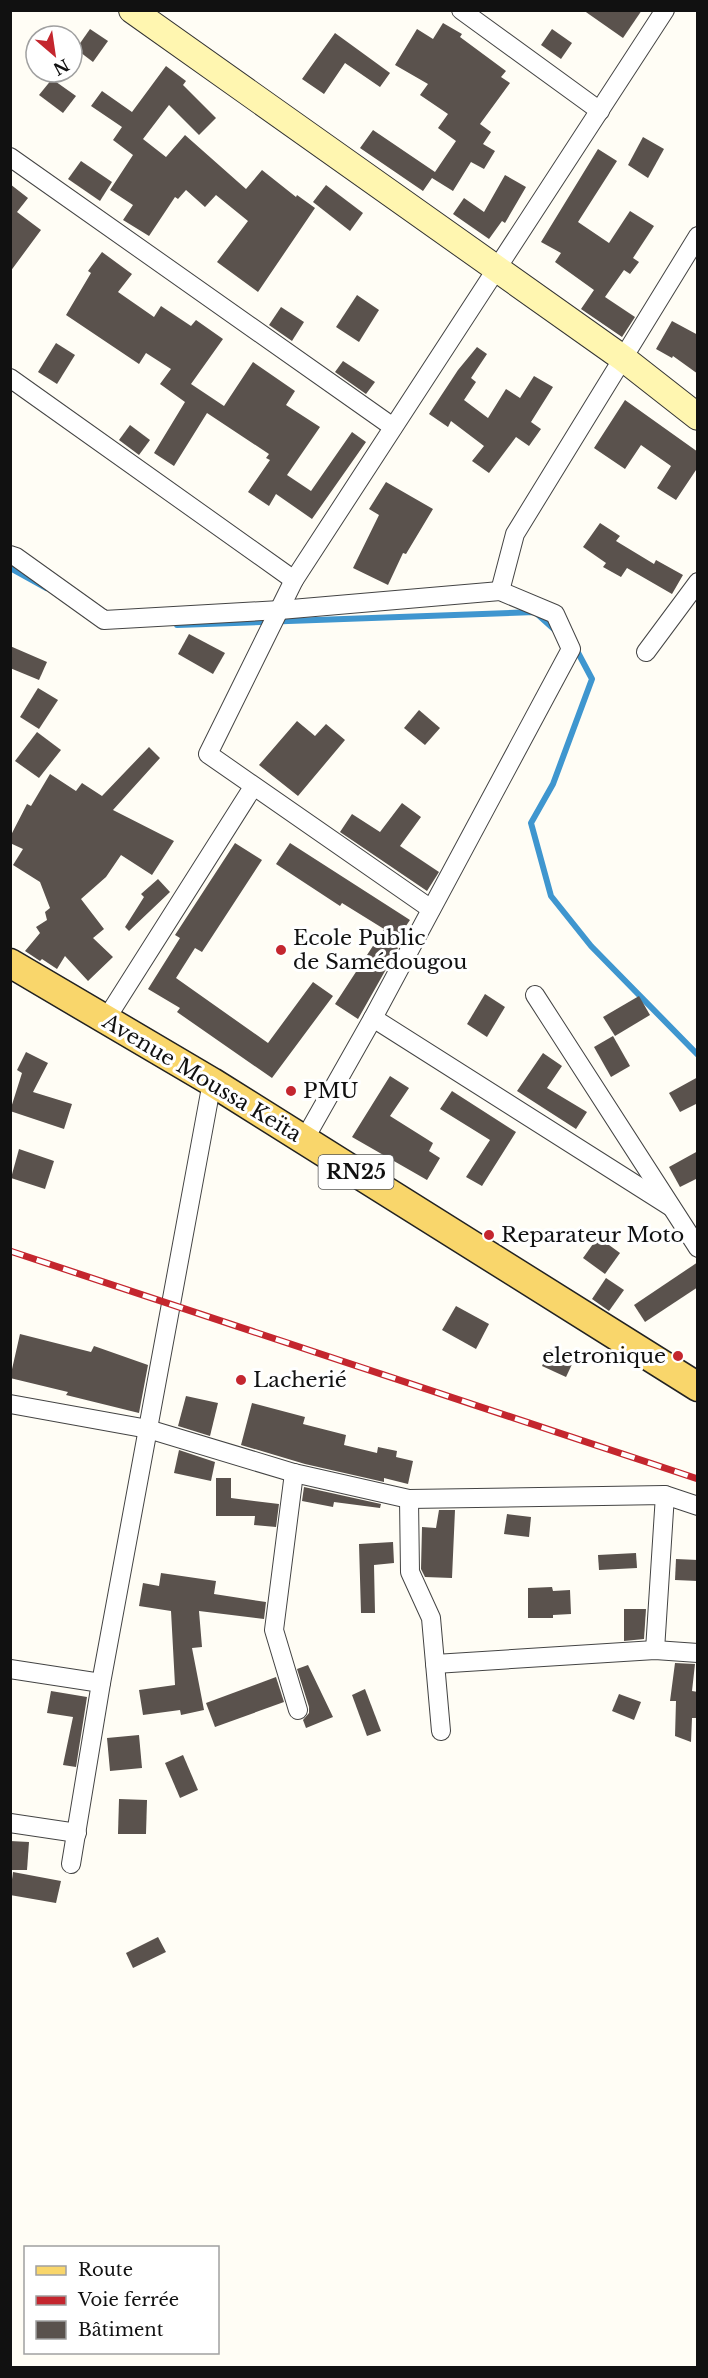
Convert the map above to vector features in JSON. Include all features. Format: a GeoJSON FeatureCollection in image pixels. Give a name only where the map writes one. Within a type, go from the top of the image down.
{"type":"FeatureCollection","features":[{"type":"Feature","properties":{"kind":"main road","name":"Avenue Moussa Keïta"},"geometry":{"type":"LineString","coordinates":[[10,963],[212,1082],[698,1387]]}},
{"type":"Feature","properties":{"kind":"street"},"geometry":{"type":"LineString","coordinates":[[132,10],[624,359],[698,417]]}},
{"type":"Feature","properties":{"kind":"street"},"geometry":{"type":"LineString","coordinates":[[461,10],[600,111]]}},
{"type":"Feature","properties":{"kind":"street"},"geometry":{"type":"LineString","coordinates":[[431,909],[208,754],[294,580],[665,10]]}},
{"type":"Feature","properties":{"kind":"street"},"geometry":{"type":"LineString","coordinates":[[10,157],[393,427]]}},
{"type":"Feature","properties":{"kind":"street"},"geometry":{"type":"LineString","coordinates":[[500,591],[515,534],[698,236]]}},
{"type":"Feature","properties":{"kind":"street"},"geometry":{"type":"LineString","coordinates":[[10,378],[294,580]]}},
{"type":"Feature","properties":{"kind":"street"},"geometry":{"type":"LineString","coordinates":[[10,555],[104,620],[280,610],[500,591],[555,614],[571,649],[373,1018],[304,1140]]}},
{"type":"Feature","properties":{"kind":"street"},"geometry":{"type":"LineString","coordinates":[[646,652],[698,582]]}},
{"type":"Feature","properties":{"kind":"street"},"geometry":{"type":"LineString","coordinates":[[106,1019],[253,787]]}},
{"type":"Feature","properties":{"kind":"street"},"geometry":{"type":"LineString","coordinates":[[535,995],[698,1248]]}},
{"type":"Feature","properties":{"kind":"street"},"geometry":{"type":"LineString","coordinates":[[373,1018],[671,1207]]}},
{"type":"Feature","properties":{"kind":"street"},"geometry":{"type":"LineString","coordinates":[[71,1864],[101,1683],[212,1082]]}},
{"type":"Feature","properties":{"kind":"street"},"geometry":{"type":"LineString","coordinates":[[10,1404],[148,1429],[294,1473],[409,1499],[665,1495],[698,1506]]}},
{"type":"Feature","properties":{"kind":"street"},"geometry":{"type":"LineString","coordinates":[[294,1473],[273,1630],[298,1710]]}},
{"type":"Feature","properties":{"kind":"street"},"geometry":{"type":"LineString","coordinates":[[655,1650],[665,1495]]}},
{"type":"Feature","properties":{"kind":"street"},"geometry":{"type":"LineString","coordinates":[[409,1499],[410,1572],[431,1618],[441,1731]]}},
{"type":"Feature","properties":{"kind":"street"},"geometry":{"type":"LineString","coordinates":[[435,1664],[655,1650],[698,1653]]}},
{"type":"Feature","properties":{"kind":"street"},"geometry":{"type":"LineString","coordinates":[[10,1669],[101,1683]]}},
{"type":"Feature","properties":{"kind":"street"},"geometry":{"type":"LineString","coordinates":[[10,1823],[76,1833]]}},
{"type":"Feature","properties":{"kind":"building"},"geometry":{"type":"Polygon","coordinates":[[[583,10],[642,10],[623,38],[583,10]]]}},
{"type":"Feature","properties":{"kind":"building"},"geometry":{"type":"Polygon","coordinates":[[[443,23],[462,34],[460,37],[506,71],[501,77],[510,83],[480,124],[491,132],[483,144],[495,151],[484,169],[471,162],[453,191],[432,178],[423,191],[360,148],[373,130],[435,172],[456,141],[438,128],[448,114],[420,95],[428,84],[395,65],[417,29],[433,39],[443,23]]]}},
{"type":"Feature","properties":{"kind":"building"},"geometry":{"type":"Polygon","coordinates":[[[90,29],[108,41],[93,62],[84,55],[84,38],[90,29]]]}},
{"type":"Feature","properties":{"kind":"building"},"geometry":{"type":"Polygon","coordinates":[[[552,29],[572,43],[561,59],[541,45],[552,29]]]}},
{"type":"Feature","properties":{"kind":"building"},"geometry":{"type":"Polygon","coordinates":[[[335,33],[390,73],[380,87],[345,63],[324,94],[302,79],[335,33]]]}},
{"type":"Feature","properties":{"kind":"building"},"geometry":{"type":"Polygon","coordinates":[[[166,66],[186,81],[183,85],[216,118],[199,135],[169,105],[143,139],[166,157],[185,135],[246,189],[262,170],[296,197],[297,195],[315,208],[258,292],[217,262],[248,221],[216,195],[205,207],[186,190],[178,199],[175,197],[149,236],[123,220],[133,205],[110,190],[133,155],[113,140],[122,127],[91,106],[102,91],[132,112],[166,66]]]}},
{"type":"Feature","properties":{"kind":"building"},"geometry":{"type":"Polygon","coordinates":[[[48,84],[59,84],[76,96],[63,113],[39,95],[48,84]]]}},
{"type":"Feature","properties":{"kind":"building"},"geometry":{"type":"Polygon","coordinates":[[[643,137],[664,149],[648,178],[628,165],[643,137]]]}},
{"type":"Feature","properties":{"kind":"building"},"geometry":{"type":"Polygon","coordinates":[[[598,149],[617,161],[578,222],[609,243],[630,211],[654,226],[633,258],[639,262],[630,274],[624,270],[605,297],[635,317],[622,337],[581,309],[594,290],[555,262],[561,253],[541,242],[598,149]]]}},
{"type":"Feature","properties":{"kind":"building"},"geometry":{"type":"Polygon","coordinates":[[[81,161],[112,182],[100,201],[68,179],[81,161]]]}},
{"type":"Feature","properties":{"kind":"building"},"geometry":{"type":"Polygon","coordinates":[[[505,175],[526,187],[505,223],[502,221],[489,239],[453,214],[464,198],[484,212],[505,175]]]}},
{"type":"Feature","properties":{"kind":"building"},"geometry":{"type":"Polygon","coordinates":[[[10,184],[28,198],[17,212],[41,230],[10,272],[10,184]]]}},
{"type":"Feature","properties":{"kind":"building"},"geometry":{"type":"Polygon","coordinates":[[[326,185],[363,213],[350,231],[313,202],[326,185]]]}},
{"type":"Feature","properties":{"kind":"building"},"geometry":{"type":"Polygon","coordinates":[[[102,252],[132,274],[118,292],[154,317],[161,306],[191,326],[196,320],[223,339],[191,384],[224,406],[253,362],[295,391],[286,405],[320,427],[287,475],[311,491],[352,432],[366,442],[312,519],[276,494],[269,506],[248,492],[270,460],[266,458],[269,454],[207,413],[174,466],[154,453],[185,402],[160,384],[171,369],[146,353],[139,364],[66,315],[91,273],[88,271],[102,252]]]}},
{"type":"Feature","properties":{"kind":"building"},"geometry":{"type":"Polygon","coordinates":[[[357,295],[379,310],[359,342],[336,327],[357,295]]]}},
{"type":"Feature","properties":{"kind":"building"},"geometry":{"type":"Polygon","coordinates":[[[281,307],[304,322],[292,341],[269,325],[281,307]]]}},
{"type":"Feature","properties":{"kind":"building"},"geometry":{"type":"Polygon","coordinates":[[[672,321],[698,335],[698,374],[673,356],[672,358],[656,349],[672,321]]]}},
{"type":"Feature","properties":{"kind":"building"},"geometry":{"type":"Polygon","coordinates":[[[56,343],[75,355],[57,384],[38,372],[56,343]]]}},
{"type":"Feature","properties":{"kind":"building"},"geometry":{"type":"Polygon","coordinates":[[[477,347],[487,354],[471,378],[476,382],[464,400],[488,418],[506,389],[520,398],[534,376],[553,387],[531,422],[541,429],[529,446],[516,437],[489,473],[472,461],[484,446],[451,421],[448,427],[429,414],[458,370],[477,347]]]}},
{"type":"Feature","properties":{"kind":"building"},"geometry":{"type":"Polygon","coordinates":[[[343,361],[375,382],[366,394],[335,372],[343,361]]]}},
{"type":"Feature","properties":{"kind":"building"},"geometry":{"type":"Polygon","coordinates":[[[625,400],[698,452],[698,467],[676,500],[657,488],[671,466],[641,445],[625,469],[594,448],[625,400]]]}},
{"type":"Feature","properties":{"kind":"building"},"geometry":{"type":"Polygon","coordinates":[[[130,425],[150,440],[139,455],[119,440],[130,425]]]}},
{"type":"Feature","properties":{"kind":"building"},"geometry":{"type":"Polygon","coordinates":[[[386,482],[433,509],[406,554],[403,553],[388,585],[353,568],[379,515],[369,509],[386,482]]]}},
{"type":"Feature","properties":{"kind":"building"},"geometry":{"type":"Polygon","coordinates":[[[600,523],[620,536],[616,541],[654,564],[656,560],[683,575],[672,594],[627,568],[621,577],[603,567],[606,563],[583,547],[600,523]]]}},
{"type":"Feature","properties":{"kind":"building"},"geometry":{"type":"Polygon","coordinates":[[[189,634],[225,653],[213,674],[178,654],[189,634]]]}},
{"type":"Feature","properties":{"kind":"building"},"geometry":{"type":"Polygon","coordinates":[[[10,646],[47,662],[39,680],[10,668],[10,646]]]}},
{"type":"Feature","properties":{"kind":"building"},"geometry":{"type":"Polygon","coordinates":[[[38,688],[58,700],[39,729],[20,717],[38,688]]]}},
{"type":"Feature","properties":{"kind":"building"},"geometry":{"type":"Polygon","coordinates":[[[419,710],[440,728],[425,745],[404,728],[419,710]]]}},
{"type":"Feature","properties":{"kind":"building"},"geometry":{"type":"Polygon","coordinates":[[[297,721],[315,736],[326,724],[345,740],[298,796],[259,765],[297,721]]]}},
{"type":"Feature","properties":{"kind":"building"},"geometry":{"type":"Polygon","coordinates":[[[37,732],[61,750],[39,778],[15,761],[37,732]]]}},
{"type":"Feature","properties":{"kind":"building"},"geometry":{"type":"Polygon","coordinates":[[[149,747],[160,758],[113,810],[174,841],[152,875],[121,855],[106,877],[81,899],[104,929],[93,938],[113,957],[88,981],[65,956],[57,969],[25,951],[40,933],[36,927],[47,920],[45,912],[50,908],[40,882],[13,865],[23,849],[10,843],[10,837],[27,804],[31,806],[50,774],[76,791],[82,783],[102,796],[149,747]]]}},
{"type":"Feature","properties":{"kind":"building"},"geometry":{"type":"Polygon","coordinates":[[[402,803],[421,817],[400,846],[439,872],[427,891],[340,832],[352,814],[380,832],[402,803]]]}},
{"type":"Feature","properties":{"kind":"building"},"geometry":{"type":"Polygon","coordinates":[[[235,843],[262,860],[202,952],[195,948],[176,978],[268,1043],[313,982],[333,996],[272,1078],[177,1012],[180,1008],[148,989],[180,938],[175,935],[235,843]]]}},
{"type":"Feature","properties":{"kind":"building"},"geometry":{"type":"Polygon","coordinates":[[[290,843],[410,920],[393,945],[398,948],[358,1019],[335,1004],[384,929],[342,903],[340,906],[276,864],[290,843]]]}},
{"type":"Feature","properties":{"kind":"building"},"geometry":{"type":"Polygon","coordinates":[[[158,879],[170,892],[129,931],[125,927],[144,897],[141,894],[158,879]]]}},
{"type":"Feature","properties":{"kind":"building"},"geometry":{"type":"Polygon","coordinates":[[[485,994],[505,1007],[487,1037],[467,1024],[485,994]]]}},
{"type":"Feature","properties":{"kind":"building"},"geometry":{"type":"Polygon","coordinates":[[[639,996],[650,1015],[615,1036],[603,1017],[639,996]]]}},
{"type":"Feature","properties":{"kind":"building"},"geometry":{"type":"Polygon","coordinates":[[[613,1036],[630,1066],[611,1077],[594,1047],[613,1036]]]}},
{"type":"Feature","properties":{"kind":"building"},"geometry":{"type":"Polygon","coordinates":[[[26,1052],[48,1063],[33,1092],[72,1104],[64,1129],[10,1111],[22,1073],[17,1070],[26,1052]]]}},
{"type":"Feature","properties":{"kind":"building"},"geometry":{"type":"Polygon","coordinates":[[[543,1053],[562,1066],[547,1088],[587,1112],[576,1129],[517,1091],[543,1053]]]}},
{"type":"Feature","properties":{"kind":"building"},"geometry":{"type":"Polygon","coordinates":[[[390,1076],[409,1088],[390,1116],[433,1143],[429,1151],[440,1158],[427,1180],[352,1137],[390,1076]]]}},
{"type":"Feature","properties":{"kind":"building"},"geometry":{"type":"Polygon","coordinates":[[[698,1077],[698,1103],[680,1112],[669,1093],[698,1077]]]}},
{"type":"Feature","properties":{"kind":"building"},"geometry":{"type":"Polygon","coordinates":[[[452,1091],[516,1132],[482,1186],[466,1177],[490,1140],[440,1109],[452,1091]]]}},
{"type":"Feature","properties":{"kind":"building"},"geometry":{"type":"Polygon","coordinates":[[[19,1149],[54,1161],[45,1189],[11,1178],[19,1149]]]}},
{"type":"Feature","properties":{"kind":"building"},"geometry":{"type":"Polygon","coordinates":[[[698,1151],[698,1178],[680,1187],[669,1167],[698,1151]]]}},
{"type":"Feature","properties":{"kind":"building"},"geometry":{"type":"Polygon","coordinates":[[[598,1237],[620,1253],[605,1274],[583,1258],[598,1237]]]}},
{"type":"Feature","properties":{"kind":"building"},"geometry":{"type":"Polygon","coordinates":[[[698,1262],[698,1287],[645,1322],[634,1305],[698,1262]]]}},
{"type":"Feature","properties":{"kind":"building"},"geometry":{"type":"Polygon","coordinates":[[[606,1278],[624,1290],[609,1311],[592,1299],[606,1278]]]}},
{"type":"Feature","properties":{"kind":"building"},"geometry":{"type":"Polygon","coordinates":[[[456,1306],[489,1324],[476,1349],[442,1330],[456,1306]]]}},
{"type":"Feature","properties":{"kind":"building"},"geometry":{"type":"Polygon","coordinates":[[[20,1334],[91,1352],[94,1346],[148,1365],[139,1413],[10,1378],[20,1334]]]}},
{"type":"Feature","properties":{"kind":"building"},"geometry":{"type":"Polygon","coordinates":[[[550,1349],[574,1360],[566,1377],[542,1366],[550,1349]]]}},
{"type":"Feature","properties":{"kind":"building"},"geometry":{"type":"Polygon","coordinates":[[[186,1396],[218,1403],[210,1436],[178,1426],[186,1396]]]}},
{"type":"Feature","properties":{"kind":"building"},"geometry":{"type":"Polygon","coordinates":[[[252,1403],[305,1417],[303,1424],[346,1435],[344,1445],[377,1453],[378,1447],[397,1451],[396,1457],[413,1461],[408,1484],[384,1478],[384,1482],[305,1464],[241,1445],[252,1403]]]}},
{"type":"Feature","properties":{"kind":"building"},"geometry":{"type":"Polygon","coordinates":[[[179,1450],[215,1462],[211,1481],[174,1473],[179,1450]]]}},
{"type":"Feature","properties":{"kind":"building"},"geometry":{"type":"Polygon","coordinates":[[[216,1478],[231,1478],[231,1498],[279,1504],[276,1527],[254,1525],[255,1516],[216,1516],[216,1478]]]}},
{"type":"Feature","properties":{"kind":"building"},"geometry":{"type":"Polygon","coordinates":[[[304,1487],[381,1504],[380,1508],[334,1502],[333,1507],[302,1501],[304,1487]]]}},
{"type":"Feature","properties":{"kind":"building"},"geometry":{"type":"Polygon","coordinates":[[[439,1510],[455,1510],[452,1578],[425,1577],[421,1569],[422,1527],[436,1528],[439,1510]]]}},
{"type":"Feature","properties":{"kind":"building"},"geometry":{"type":"Polygon","coordinates":[[[507,1514],[531,1517],[529,1537],[504,1534],[507,1514]]]}},
{"type":"Feature","properties":{"kind":"building"},"geometry":{"type":"Polygon","coordinates":[[[393,1542],[394,1563],[374,1565],[375,1613],[361,1613],[359,1544],[393,1542]]]}},
{"type":"Feature","properties":{"kind":"building"},"geometry":{"type":"Polygon","coordinates":[[[636,1553],[637,1568],[599,1570],[598,1555],[636,1553]]]}},
{"type":"Feature","properties":{"kind":"building"},"geometry":{"type":"Polygon","coordinates":[[[676,1559],[698,1560],[698,1581],[675,1580],[676,1559]]]}},
{"type":"Feature","properties":{"kind":"building"},"geometry":{"type":"Polygon","coordinates":[[[161,1573],[216,1581],[214,1594],[266,1602],[264,1619],[199,1611],[202,1647],[192,1648],[204,1710],[181,1715],[180,1710],[143,1715],[139,1690],[175,1685],[171,1611],[139,1606],[143,1583],[159,1586],[161,1573]]]}},
{"type":"Feature","properties":{"kind":"building"},"geometry":{"type":"Polygon","coordinates":[[[552,1587],[553,1591],[570,1590],[571,1614],[553,1615],[553,1618],[528,1618],[528,1588],[552,1587]]]}},
{"type":"Feature","properties":{"kind":"building"},"geometry":{"type":"Polygon","coordinates":[[[624,1609],[646,1609],[644,1639],[624,1641],[624,1609]]]}},
{"type":"Feature","properties":{"kind":"building"},"geometry":{"type":"Polygon","coordinates":[[[675,1663],[695,1664],[692,1691],[698,1692],[698,1718],[692,1718],[691,1742],[675,1736],[676,1701],[670,1701],[675,1663]]]}},
{"type":"Feature","properties":{"kind":"building"},"geometry":{"type":"Polygon","coordinates":[[[308,1665],[333,1717],[306,1728],[303,1720],[309,1713],[309,1707],[297,1669],[308,1665]]]}},
{"type":"Feature","properties":{"kind":"building"},"geometry":{"type":"Polygon","coordinates":[[[276,1677],[284,1702],[215,1727],[206,1703],[276,1677]]]}},
{"type":"Feature","properties":{"kind":"building"},"geometry":{"type":"Polygon","coordinates":[[[365,1689],[381,1731],[367,1736],[352,1695],[365,1689]]]}},
{"type":"Feature","properties":{"kind":"building"},"geometry":{"type":"Polygon","coordinates":[[[51,1691],[87,1697],[76,1767],[63,1765],[73,1717],[47,1713],[51,1691]]]}},
{"type":"Feature","properties":{"kind":"building"},"geometry":{"type":"Polygon","coordinates":[[[619,1694],[641,1702],[634,1720],[612,1711],[619,1694]]]}},
{"type":"Feature","properties":{"kind":"building"},"geometry":{"type":"Polygon","coordinates":[[[139,1735],[142,1768],[110,1771],[107,1738],[139,1735]]]}},
{"type":"Feature","properties":{"kind":"building"},"geometry":{"type":"Polygon","coordinates":[[[183,1755],[198,1790],[180,1798],[165,1763],[183,1755]]]}},
{"type":"Feature","properties":{"kind":"building"},"geometry":{"type":"Polygon","coordinates":[[[119,1799],[147,1800],[146,1834],[118,1834],[119,1799]]]}},
{"type":"Feature","properties":{"kind":"building"},"geometry":{"type":"Polygon","coordinates":[[[10,1841],[29,1842],[27,1870],[10,1870],[10,1841]]]}},
{"type":"Feature","properties":{"kind":"building"},"geometry":{"type":"Polygon","coordinates":[[[13,1872],[61,1881],[56,1903],[10,1895],[13,1872]]]}},
{"type":"Feature","properties":{"kind":"building"},"geometry":{"type":"Polygon","coordinates":[[[158,1937],[166,1952],[133,1968],[126,1953],[158,1937]]]}},
{"type":"Feature","properties":{"kind":"waterway"},"geometry":{"type":"LineString","coordinates":[[10,568],[46,588]]}},
{"type":"Feature","properties":{"kind":"waterway"},"geometry":{"type":"LineString","coordinates":[[177,625],[535,612],[556,631]]}},
{"type":"Feature","properties":{"kind":"waterway"},"geometry":{"type":"LineString","coordinates":[[575,647],[592,679],[553,784],[531,823],[551,896],[591,946],[698,1055]]}},
{"type":"Feature","properties":{"kind":"railway"},"geometry":{"type":"LineString","coordinates":[[10,1251],[698,1479]]}},
{"type":"Feature","properties":{"kind":"place","name":"Ecole Public de Samédougou"},"geometry":{"type":"Point","coordinates":[281,950]}},
{"type":"Feature","properties":{"kind":"place","name":"PMU"},"geometry":{"type":"Point","coordinates":[291,1091]}},
{"type":"Feature","properties":{"kind":"place","name":"Reparateur Moto"},"geometry":{"type":"Point","coordinates":[489,1235]}},
{"type":"Feature","properties":{"kind":"place","name":"eletronique"},"geometry":{"type":"Point","coordinates":[678,1356]}},
{"type":"Feature","properties":{"kind":"place","name":"Lacherié"},"geometry":{"type":"Point","coordinates":[241,1380]}}]}
